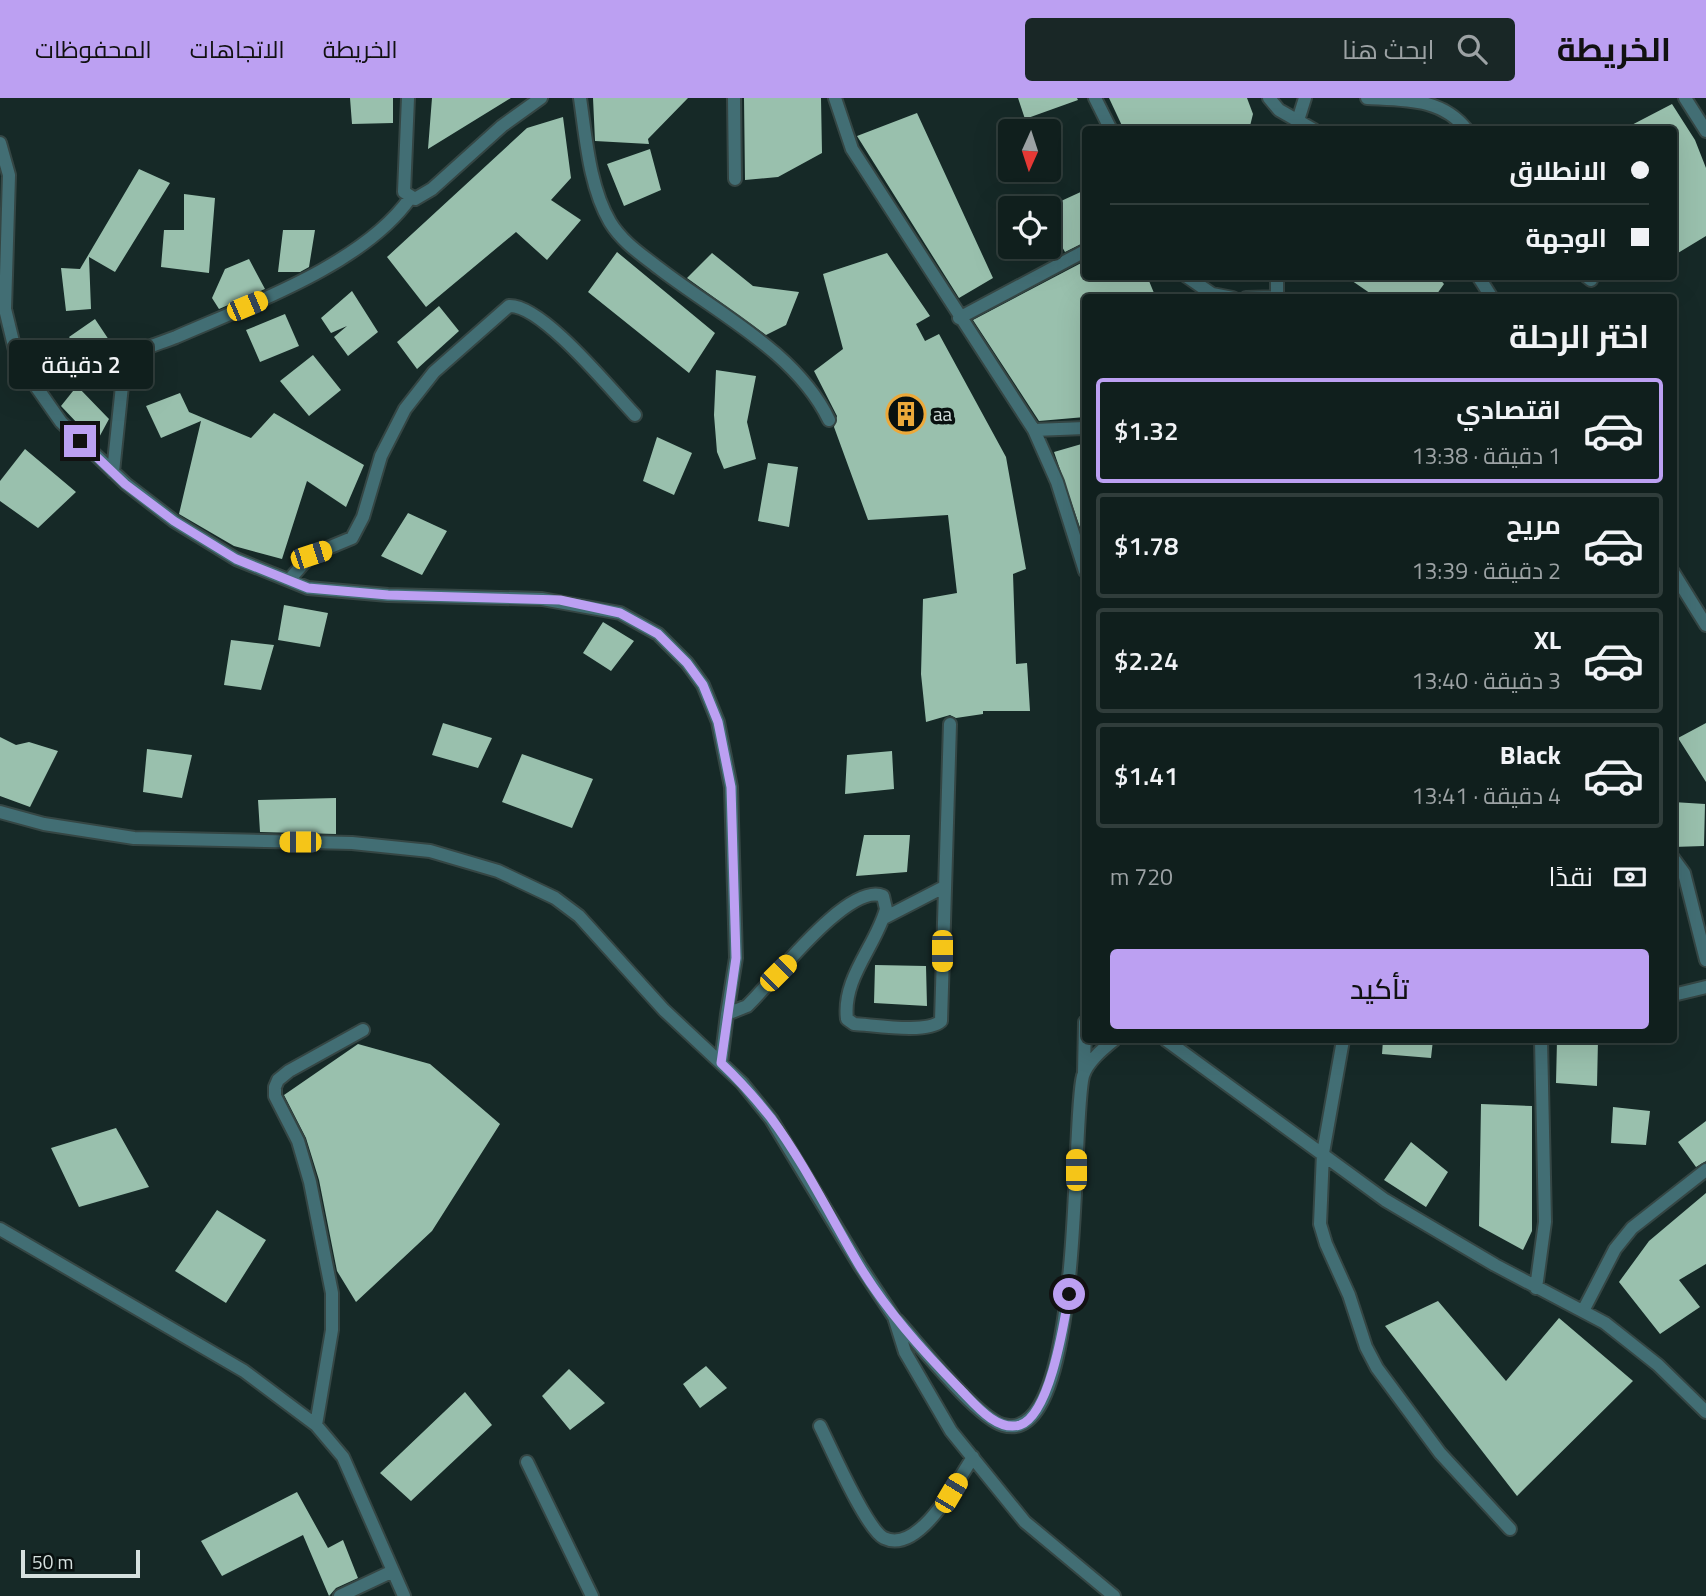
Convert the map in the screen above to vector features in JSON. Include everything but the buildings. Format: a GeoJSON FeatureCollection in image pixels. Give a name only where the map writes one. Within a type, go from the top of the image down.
{"type":"FeatureCollection","features":[{"type":"Feature","properties":{"kind":"street"},"geometry":{"type":"LineString","coordinates":[[408,98],[403,183],[404,195],[410,198],[419,198],[432,189],[502,126],[541,98]]}},
{"type":"Feature","properties":{"kind":"street"},"geometry":{"type":"LineString","coordinates":[[580,98],[599,198],[617,232],[639,253],[768,348],[802,382],[828,420]]}},
{"type":"Feature","properties":{"kind":"street"},"geometry":{"type":"LineString","coordinates":[[734,98],[735,179]]}},
{"type":"Feature","properties":{"kind":"street"},"geometry":{"type":"LineString","coordinates":[[835,98],[852,149],[1034,430],[1057,482],[1082,561]]}},
{"type":"Feature","properties":{"kind":"street"},"geometry":{"type":"LineString","coordinates":[[1095,98],[1109,126]]}},
{"type":"Feature","properties":{"kind":"street"},"geometry":{"type":"LineString","coordinates":[[1269,98],[1297,125],[1305,98]]}},
{"type":"Feature","properties":{"kind":"street"},"geometry":{"type":"LineString","coordinates":[[1367,98],[1433,104],[1452,113],[1464,126]]}},
{"type":"Feature","properties":{"kind":"street"},"geometry":{"type":"LineString","coordinates":[[1689,99],[1706,131]]}},
{"type":"Feature","properties":{"kind":"street"},"geometry":{"type":"LineString","coordinates":[[0,143],[9,174],[5,309],[9,332],[28,375],[47,405],[113,472],[174,521],[236,559],[308,588],[388,595],[542,598],[582,605],[629,618],[658,634],[687,663],[703,685],[718,722],[731,787],[736,958],[721,1063]]}},
{"type":"Feature","properties":{"kind":"street"},"geometry":{"type":"LineString","coordinates":[[113,472],[123,376],[131,355],[267,297],[318,270],[383,230],[410,198]]}},
{"type":"Feature","properties":{"kind":"street"},"geometry":{"type":"LineString","coordinates":[[959,318],[1082,253]]}},
{"type":"Feature","properties":{"kind":"street"},"geometry":{"type":"LineString","coordinates":[[1191,280],[1209,294]]}},
{"type":"Feature","properties":{"kind":"street"},"geometry":{"type":"LineString","coordinates":[[289,580],[311,555],[352,538],[363,517],[381,456],[405,409],[434,372],[509,306],[530,311],[559,335],[635,415]]}},
{"type":"Feature","properties":{"kind":"street"},"geometry":{"type":"LineString","coordinates":[[1034,430],[1082,428]]}},
{"type":"Feature","properties":{"kind":"street"},"geometry":{"type":"LineString","coordinates":[[1677,578],[1706,625]]}},
{"type":"Feature","properties":{"kind":"street"},"geometry":{"type":"LineString","coordinates":[[727,1014],[743,1009],[845,906],[867,894],[883,896],[886,909],[884,918],[859,963],[849,996],[847,1019],[854,1024],[936,1026],[942,1013],[950,724]]}},
{"type":"Feature","properties":{"kind":"street"},"geometry":{"type":"LineString","coordinates":[[0,812],[44,824],[134,838],[404,848],[460,858],[498,871],[555,898],[579,916],[664,1010],[721,1063],[771,1119],[894,1317],[954,1382],[993,1420],[1004,1425],[1018,1426],[1036,1413],[1049,1383],[1069,1294],[1077,1114],[1084,1074],[1085,1043]]}},
{"type":"Feature","properties":{"kind":"street"},"geometry":{"type":"LineString","coordinates":[[1677,863],[1684,873],[1706,960]]}},
{"type":"Feature","properties":{"kind":"street"},"geometry":{"type":"LineString","coordinates":[[884,918],[944,887]]}},
{"type":"Feature","properties":{"kind":"street"},"geometry":{"type":"LineString","coordinates":[[1677,994],[1706,987]]}},
{"type":"Feature","properties":{"kind":"street"},"geometry":{"type":"LineString","coordinates":[[316,1425],[332,1330],[332,1293],[310,1182],[298,1141],[275,1096],[275,1087],[278,1080],[289,1071],[363,1030]]}},
{"type":"Feature","properties":{"kind":"street"},"geometry":{"type":"LineString","coordinates":[[1084,1074],[1111,1043]]}},
{"type":"Feature","properties":{"kind":"street"},"geometry":{"type":"LineString","coordinates":[[1170,1043],[1240,1097],[1323,1153],[1385,1200],[1536,1288],[1583,1311],[1648,1357],[1706,1412]]}},
{"type":"Feature","properties":{"kind":"street"},"geometry":{"type":"LineString","coordinates":[[1342,1043],[1323,1153],[1322,1232],[1377,1368],[1440,1453],[1510,1530]]}},
{"type":"Feature","properties":{"kind":"street"},"geometry":{"type":"LineString","coordinates":[[1536,1288],[1545,1222],[1541,1043]]}},
{"type":"Feature","properties":{"kind":"street"},"geometry":{"type":"LineString","coordinates":[[1583,1311],[1615,1249],[1632,1228],[1706,1170]]}},
{"type":"Feature","properties":{"kind":"street"},"geometry":{"type":"LineString","coordinates":[[0,1229],[244,1371],[316,1425],[343,1457],[404,1596]]}},
{"type":"Feature","properties":{"kind":"street"},"geometry":{"type":"LineString","coordinates":[[894,1317],[913,1368],[951,1431],[1025,1522],[1114,1596]]}},
{"type":"Feature","properties":{"kind":"street"},"geometry":{"type":"LineString","coordinates":[[820,1426],[869,1523],[878,1534],[892,1540],[910,1536],[931,1518],[973,1457]]}},
{"type":"Feature","properties":{"kind":"street"},"geometry":{"type":"LineString","coordinates":[[527,1462],[592,1596]]}},
{"type":"Feature","properties":{"kind":"street"},"geometry":{"type":"LineString","coordinates":[[340,1596],[393,1571]]}},
{"type":"Feature","properties":{"kind":"place","name":"aa"},"geometry":{"type":"Point","coordinates":[906,414]}},
{"type":"Feature","properties":{"kind":"route"},"geometry":{"type":"LineString","coordinates":[[80,441],[125,484],[174,521],[213,542],[236,559],[308,588],[388,595],[560,600],[620,613],[658,634],[687,663],[703,685],[718,722],[731,787],[736,958],[721,1063],[742,1083],[793,1151],[860,1266],[894,1317],[974,1404],[993,1420],[1004,1425],[1018,1426],[1036,1413],[1049,1383],[1069,1294]]}}]}
